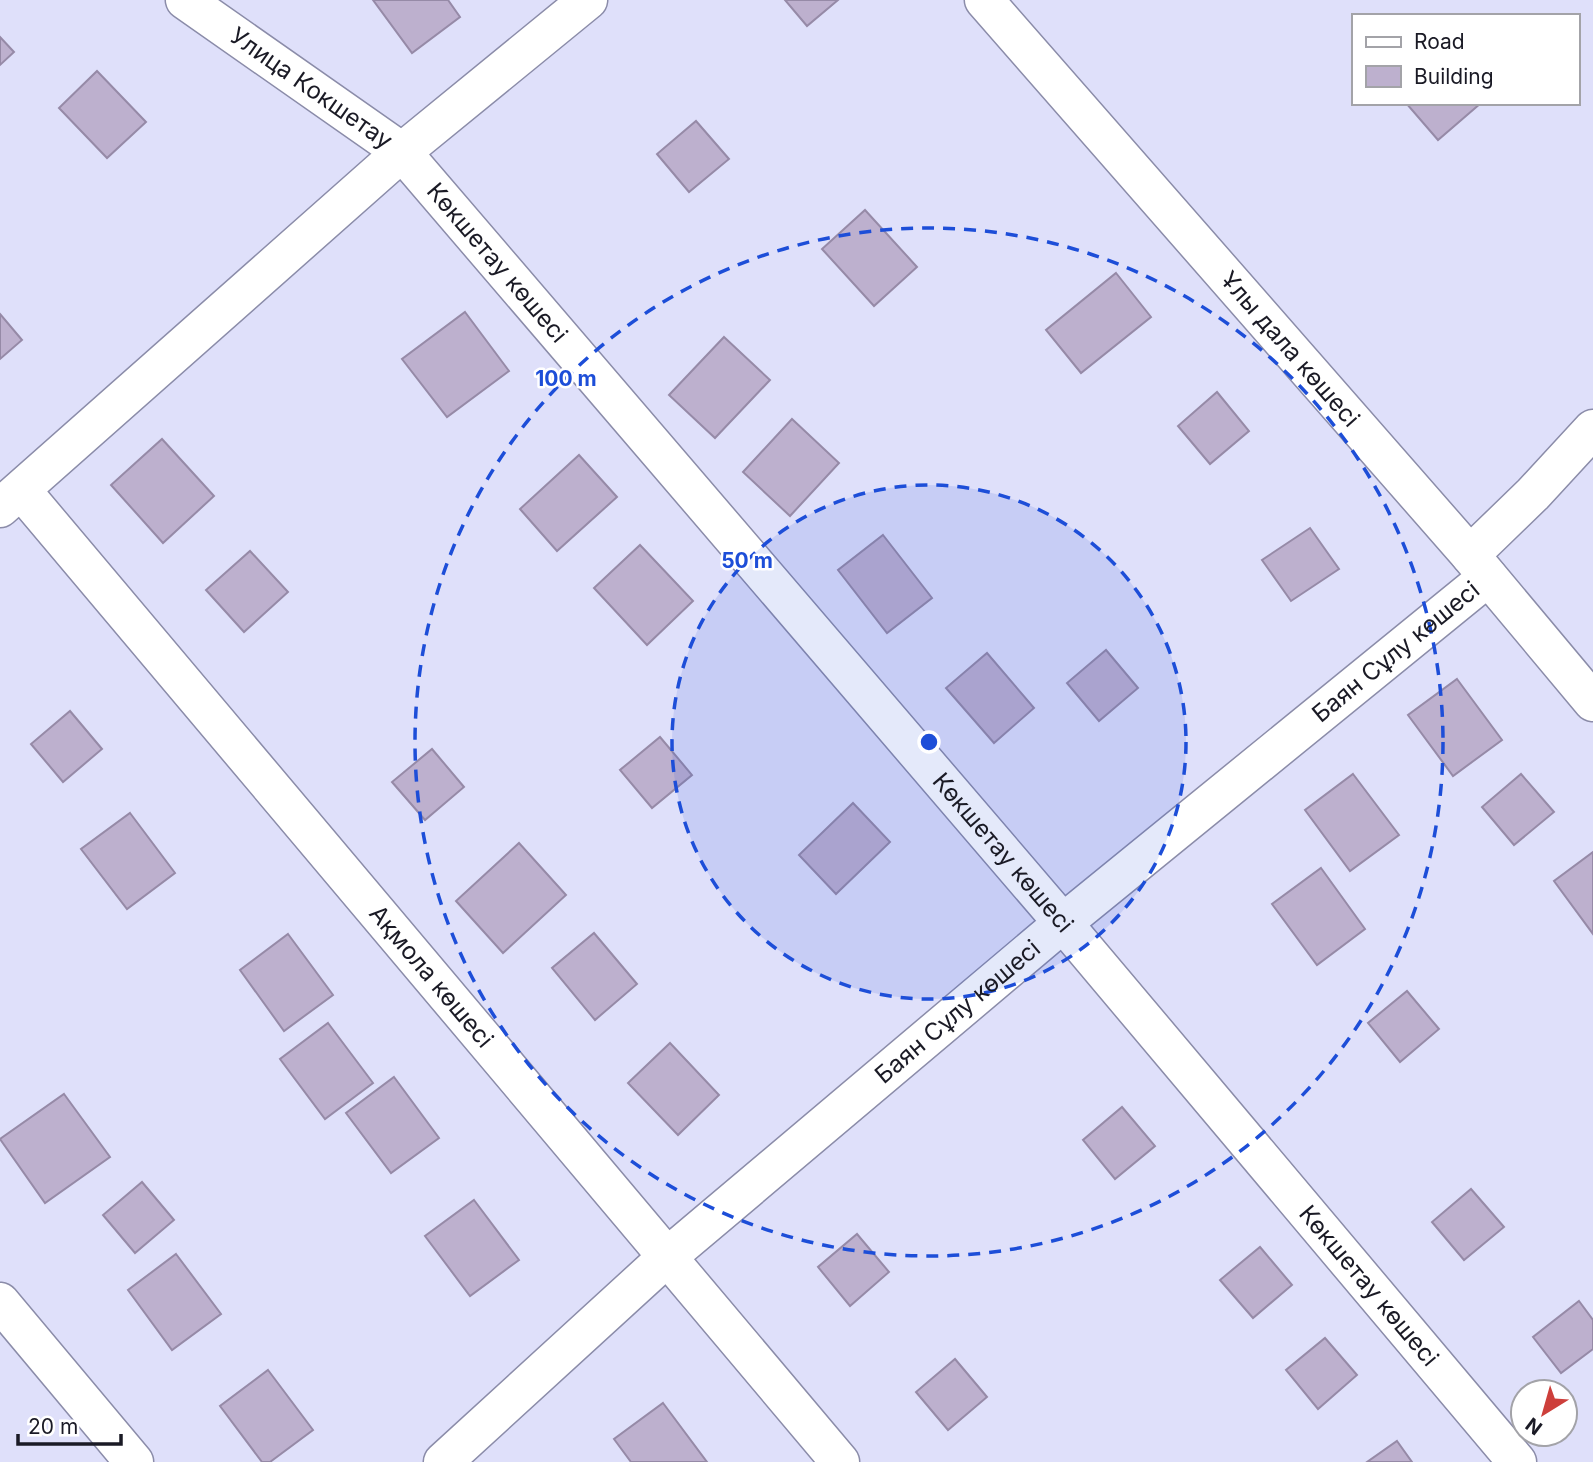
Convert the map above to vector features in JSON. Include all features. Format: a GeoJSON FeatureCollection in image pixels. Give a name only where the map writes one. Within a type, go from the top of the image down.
{"type":"FeatureCollection","features":[{"type":"Feature","properties":{"kind":"street","name":"Улица Кокшетау"},"geometry":{"type":"LineString","coordinates":[[185,0],[402,152]]}},
{"type":"Feature","properties":{"kind":"street"},"geometry":{"type":"LineString","coordinates":[[11,500],[402,152],[588,0]]}},
{"type":"Feature","properties":{"kind":"street","name":"Ұлы дала көшесі"},"geometry":{"type":"LineString","coordinates":[[984,0],[1479,566],[1593,702]]}},
{"type":"Feature","properties":{"kind":"street","name":"Көкшетау көшесі"},"geometry":{"type":"LineString","coordinates":[[402,152],[1063,923],[1517,1462]]}},
{"type":"Feature","properties":{"kind":"street","name":"Баян Сұлу көшесі"},"geometry":{"type":"LineString","coordinates":[[443,1462],[666,1258],[1063,923],[1479,566],[1533,494],[1593,429]]}},
{"type":"Feature","properties":{"kind":"street","name":"Ақмола көшесі"},"geometry":{"type":"LineString","coordinates":[[11,500],[841,1462]]}},
{"type":"Feature","properties":{"kind":"street"},"geometry":{"type":"LineString","coordinates":[[0,1302],[134,1462]]}},
{"type":"Feature","properties":{"kind":"building"},"geometry":{"type":"Polygon","coordinates":[[[373,0],[448,0],[460,17],[412,53],[373,0]]]}},
{"type":"Feature","properties":{"kind":"building"},"geometry":{"type":"Polygon","coordinates":[[[785,0],[838,0],[807,26],[785,0]]]}},
{"type":"Feature","properties":{"kind":"building"},"geometry":{"type":"Polygon","coordinates":[[[0,37],[14,52],[0,65],[0,37]]]}},
{"type":"Feature","properties":{"kind":"building"},"geometry":{"type":"Polygon","coordinates":[[[97,71],[146,122],[107,158],[59,108],[97,71]]]}},
{"type":"Feature","properties":{"kind":"building"},"geometry":{"type":"Polygon","coordinates":[[[1408,105],[1479,105],[1438,140],[1408,105]]]}},
{"type":"Feature","properties":{"kind":"building"},"geometry":{"type":"Polygon","coordinates":[[[696,121],[729,159],[689,192],[657,154],[696,121]]]}},
{"type":"Feature","properties":{"kind":"building"},"geometry":{"type":"Polygon","coordinates":[[[865,210],[917,267],[874,306],[822,249],[865,210]]]}},
{"type":"Feature","properties":{"kind":"building"},"geometry":{"type":"Polygon","coordinates":[[[1116,273],[1151,317],[1081,373],[1046,330],[1116,273]]]}},
{"type":"Feature","properties":{"kind":"building"},"geometry":{"type":"Polygon","coordinates":[[[465,312],[509,371],[447,417],[402,359],[465,312]]]}},
{"type":"Feature","properties":{"kind":"building"},"geometry":{"type":"Polygon","coordinates":[[[0,314],[22,340],[0,359],[0,314]]]}},
{"type":"Feature","properties":{"kind":"building"},"geometry":{"type":"Polygon","coordinates":[[[724,337],[770,380],[715,438],[669,395],[724,337]]]}},
{"type":"Feature","properties":{"kind":"building"},"geometry":{"type":"Polygon","coordinates":[[[1217,392],[1249,431],[1210,464],[1178,426],[1217,392]]]}},
{"type":"Feature","properties":{"kind":"building"},"geometry":{"type":"Polygon","coordinates":[[[792,419],[839,463],[790,516],[743,472],[792,419]]]}},
{"type":"Feature","properties":{"kind":"building"},"geometry":{"type":"Polygon","coordinates":[[[162,439],[214,496],[163,543],[111,485],[162,439]]]}},
{"type":"Feature","properties":{"kind":"building"},"geometry":{"type":"Polygon","coordinates":[[[579,455],[617,497],[557,551],[520,509],[579,455]]]}},
{"type":"Feature","properties":{"kind":"building"},"geometry":{"type":"Polygon","coordinates":[[[1310,528],[1339,569],[1291,601],[1262,560],[1310,528]]]}},
{"type":"Feature","properties":{"kind":"building"},"geometry":{"type":"Polygon","coordinates":[[[883,535],[932,598],[887,633],[838,570],[883,535]]]}},
{"type":"Feature","properties":{"kind":"building"},"geometry":{"type":"Polygon","coordinates":[[[640,545],[693,601],[647,645],[594,588],[640,545]]]}},
{"type":"Feature","properties":{"kind":"building"},"geometry":{"type":"Polygon","coordinates":[[[250,551],[288,592],[244,632],[206,590],[250,551]]]}},
{"type":"Feature","properties":{"kind":"building"},"geometry":{"type":"Polygon","coordinates":[[[1106,650],[1138,688],[1099,721],[1067,683],[1106,650]]]}},
{"type":"Feature","properties":{"kind":"building"},"geometry":{"type":"Polygon","coordinates":[[[987,653],[1034,708],[994,743],[946,688],[987,653]]]}},
{"type":"Feature","properties":{"kind":"building"},"geometry":{"type":"Polygon","coordinates":[[[1457,679],[1502,740],[1453,776],[1408,715],[1457,679]]]}},
{"type":"Feature","properties":{"kind":"building"},"geometry":{"type":"Polygon","coordinates":[[[70,711],[102,749],[63,782],[31,744],[70,711]]]}},
{"type":"Feature","properties":{"kind":"building"},"geometry":{"type":"Polygon","coordinates":[[[660,737],[692,775],[652,808],[620,770],[660,737]]]}},
{"type":"Feature","properties":{"kind":"building"},"geometry":{"type":"Polygon","coordinates":[[[432,749],[464,787],[425,820],[392,782],[432,749]]]}},
{"type":"Feature","properties":{"kind":"building"},"geometry":{"type":"Polygon","coordinates":[[[1353,774],[1399,835],[1350,871],[1305,810],[1353,774]]]}},
{"type":"Feature","properties":{"kind":"building"},"geometry":{"type":"Polygon","coordinates":[[[1521,774],[1554,812],[1514,845],[1482,807],[1521,774]]]}},
{"type":"Feature","properties":{"kind":"building"},"geometry":{"type":"Polygon","coordinates":[[[853,803],[890,842],[836,894],[799,855],[853,803]]]}},
{"type":"Feature","properties":{"kind":"building"},"geometry":{"type":"Polygon","coordinates":[[[130,813],[175,873],[127,909],[81,849],[130,813]]]}},
{"type":"Feature","properties":{"kind":"building"},"geometry":{"type":"Polygon","coordinates":[[[519,843],[566,895],[503,953],[456,901],[519,843]]]}},
{"type":"Feature","properties":{"kind":"building"},"geometry":{"type":"Polygon","coordinates":[[[1593,852],[1593,934],[1554,881],[1593,852]]]}},
{"type":"Feature","properties":{"kind":"building"},"geometry":{"type":"Polygon","coordinates":[[[1321,868],[1365,929],[1317,965],[1272,904],[1321,868]]]}},
{"type":"Feature","properties":{"kind":"building"},"geometry":{"type":"Polygon","coordinates":[[[594,933],[637,984],[595,1020],[552,968],[594,933]]]}},
{"type":"Feature","properties":{"kind":"building"},"geometry":{"type":"Polygon","coordinates":[[[288,934],[333,995],[284,1031],[240,970],[288,934]]]}},
{"type":"Feature","properties":{"kind":"building"},"geometry":{"type":"Polygon","coordinates":[[[1407,991],[1439,1029],[1400,1062],[1368,1023],[1407,991]]]}},
{"type":"Feature","properties":{"kind":"building"},"geometry":{"type":"Polygon","coordinates":[[[328,1023],[373,1083],[325,1119],[280,1059],[328,1023]]]}},
{"type":"Feature","properties":{"kind":"building"},"geometry":{"type":"Polygon","coordinates":[[[670,1043],[719,1095],[678,1135],[628,1083],[670,1043]]]}},
{"type":"Feature","properties":{"kind":"building"},"geometry":{"type":"Polygon","coordinates":[[[394,1077],[439,1138],[391,1173],[346,1113],[394,1077]]]}},
{"type":"Feature","properties":{"kind":"building"},"geometry":{"type":"Polygon","coordinates":[[[64,1094],[110,1157],[45,1203],[0,1139],[64,1094]]]}},
{"type":"Feature","properties":{"kind":"building"},"geometry":{"type":"Polygon","coordinates":[[[1122,1107],[1155,1146],[1115,1179],[1083,1140],[1122,1107]]]}},
{"type":"Feature","properties":{"kind":"building"},"geometry":{"type":"Polygon","coordinates":[[[142,1182],[174,1220],[135,1253],[103,1215],[142,1182]]]}},
{"type":"Feature","properties":{"kind":"building"},"geometry":{"type":"Polygon","coordinates":[[[1471,1189],[1504,1227],[1464,1260],[1432,1222],[1471,1189]]]}},
{"type":"Feature","properties":{"kind":"building"},"geometry":{"type":"Polygon","coordinates":[[[474,1200],[519,1260],[470,1296],[425,1236],[474,1200]]]}},
{"type":"Feature","properties":{"kind":"building"},"geometry":{"type":"Polygon","coordinates":[[[857,1234],[889,1272],[850,1306],[818,1267],[857,1234]]]}},
{"type":"Feature","properties":{"kind":"building"},"geometry":{"type":"Polygon","coordinates":[[[1260,1247],[1292,1285],[1253,1318],[1220,1280],[1260,1247]]]}},
{"type":"Feature","properties":{"kind":"building"},"geometry":{"type":"Polygon","coordinates":[[[176,1254],[221,1314],[172,1350],[128,1290],[176,1254]]]}},
{"type":"Feature","properties":{"kind":"building"},"geometry":{"type":"Polygon","coordinates":[[[1579,1301],[1593,1320],[1593,1349],[1561,1373],[1533,1337],[1579,1301]]]}},
{"type":"Feature","properties":{"kind":"building"},"geometry":{"type":"Polygon","coordinates":[[[1325,1338],[1357,1375],[1318,1409],[1286,1370],[1325,1338]]]}},
{"type":"Feature","properties":{"kind":"building"},"geometry":{"type":"Polygon","coordinates":[[[955,1359],[987,1397],[948,1430],[916,1392],[955,1359]]]}},
{"type":"Feature","properties":{"kind":"building"},"geometry":{"type":"Polygon","coordinates":[[[268,1370],[313,1430],[270,1462],[262,1462],[220,1406],[268,1370]]]}},
{"type":"Feature","properties":{"kind":"building"},"geometry":{"type":"Polygon","coordinates":[[[663,1403],[707,1462],[631,1462],[614,1439],[663,1403]]]}},
{"type":"Feature","properties":{"kind":"building"},"geometry":{"type":"Polygon","coordinates":[[[1397,1441],[1412,1462],[1367,1462],[1397,1441]]]}}]}
